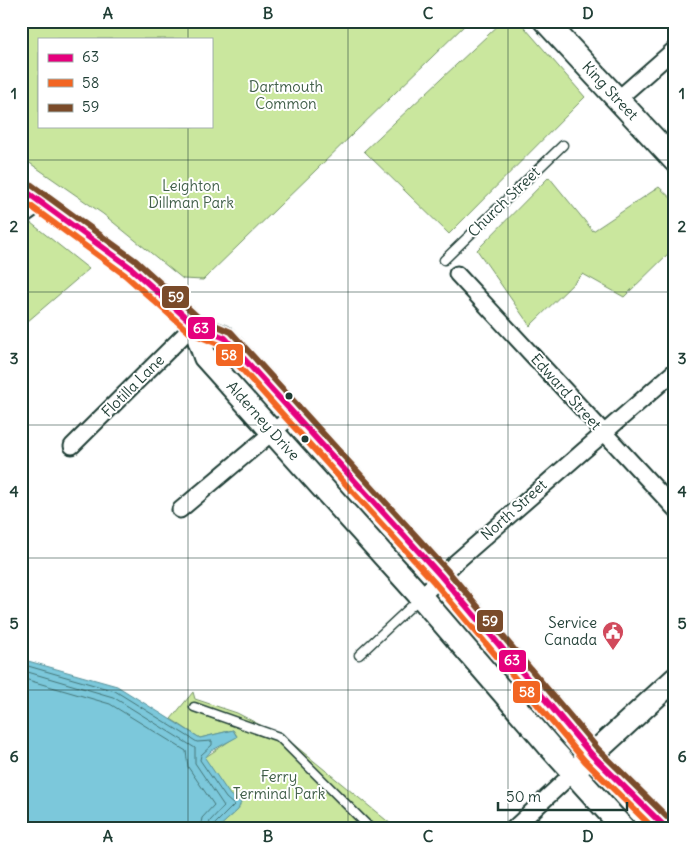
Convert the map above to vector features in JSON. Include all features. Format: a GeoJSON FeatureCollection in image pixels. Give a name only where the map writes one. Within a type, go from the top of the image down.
{"type":"FeatureCollection","features":[{"type":"Feature","properties":{"kind":"main road","name":"King Street"},"geometry":{"type":"LineString","coordinates":[[545,21],[675,161]]}},
{"type":"Feature","properties":{"kind":"main road"},"geometry":{"type":"LineString","coordinates":[[21,188],[131,268],[194,326]]}},
{"type":"Feature","properties":{"kind":"main road","name":"Alderney Drive"},"geometry":{"type":"LineString","coordinates":[[194,326],[224,338],[440,576],[592,755],[668,829]]}},
{"type":"Feature","properties":{"kind":"main road","name":"Alderney Drive"},"geometry":{"type":"LineString","coordinates":[[194,326],[205,356],[421,597],[573,773],[624,829]]}},
{"type":"Feature","properties":{"kind":"main road"},"geometry":{"type":"LineString","coordinates":[[573,773],[675,679]]}},
{"type":"Feature","properties":{"kind":"street"},"geometry":{"type":"LineString","coordinates":[[618,99],[675,49]]}},
{"type":"Feature","properties":{"kind":"street"},"geometry":{"type":"LineString","coordinates":[[21,217],[42,202]]}},
{"type":"Feature","properties":{"kind":"street","name":"Edward Street"},"geometry":{"type":"LineString","coordinates":[[458,274],[675,509]]}},
{"type":"Feature","properties":{"kind":"street","name":"Flotilla Lane"},"geometry":{"type":"LineString","coordinates":[[72,446],[194,326]]}},
{"type":"Feature","properties":{"kind":"street","name":"North Street"},"geometry":{"type":"LineString","coordinates":[[421,597],[440,576],[602,432],[675,371]]}},
{"type":"Feature","properties":{"kind":"street"},"geometry":{"type":"LineString","coordinates":[[180,510],[294,414]]}},
{"type":"Feature","properties":{"kind":"street"},"geometry":{"type":"LineString","coordinates":[[512,829],[573,773]]}},
{"type":"Feature","properties":{"kind":"lane","name":"Church Street"},"geometry":{"type":"LineString","coordinates":[[444,260],[563,145]]}},
{"type":"Feature","properties":{"kind":"lane","name":"North Street"},"geometry":{"type":"LineString","coordinates":[[359,655],[421,597]]}},
{"type":"Feature","properties":{"kind":"lane"},"geometry":{"type":"LineString","coordinates":[[194,707],[279,736],[371,829]]}},
{"type":"Feature","properties":{"kind":"green space","name":"Leighton Dillman Park"},"geometry":{"type":"Polygon","coordinates":[[[21,21],[469,21],[203,280],[183,279],[103,214],[21,157],[21,21]]]}},
{"type":"Feature","properties":{"kind":"green space"},"geometry":{"type":"Polygon","coordinates":[[[503,21],[519,21],[585,97],[449,234],[364,151],[503,21]]]}},
{"type":"Feature","properties":{"kind":"green space"},"geometry":{"type":"Polygon","coordinates":[[[549,177],[593,231],[659,187],[675,202],[675,247],[624,297],[583,274],[530,326],[477,250],[549,177]]]}},
{"type":"Feature","properties":{"kind":"green space"},"geometry":{"type":"Polygon","coordinates":[[[26,219],[89,269],[21,327],[21,222],[26,219]]]}},
{"type":"Feature","properties":{"kind":"green space","name":"Ferry Terminal Park"},"geometry":{"type":"Polygon","coordinates":[[[193,692],[195,699],[237,713],[287,739],[397,829],[217,829],[238,810],[204,758],[237,736],[233,730],[200,738],[171,719],[193,692]]]}},
{"type":"Feature","properties":{"kind":"water"},"geometry":{"type":"Polygon","coordinates":[[[21,659],[117,686],[200,738],[233,730],[237,737],[211,751],[205,758],[230,795],[241,802],[238,810],[217,829],[21,829],[21,659]]]}},
{"type":"Feature","properties":{"kind":"transit line","name":"59"},"geometry":{"type":"LineString","coordinates":[[26,181],[136,261],[199,318],[231,332],[447,570],[598,749],[667,817]]}},
{"type":"Feature","properties":{"kind":"transit line","name":"63"},"geometry":{"type":"LineString","coordinates":[[21,188],[131,268],[194,325],[225,338],[441,576],[592,755],[667,829]]}},
{"type":"Feature","properties":{"kind":"transit line","name":"58"},"geometry":{"type":"LineString","coordinates":[[21,199],[125,275],[189,332],[220,345],[434,582],[585,761],[654,829]]}},
{"type":"Feature","properties":{"kind":"place","name":"Service Canada"},"geometry":{"type":"Point","coordinates":[613,651]}},
{"type":"Feature","properties":{"kind":"park label","name":"Dartmouth Common"},"geometry":{"type":"Point","coordinates":[286,96]}}]}
